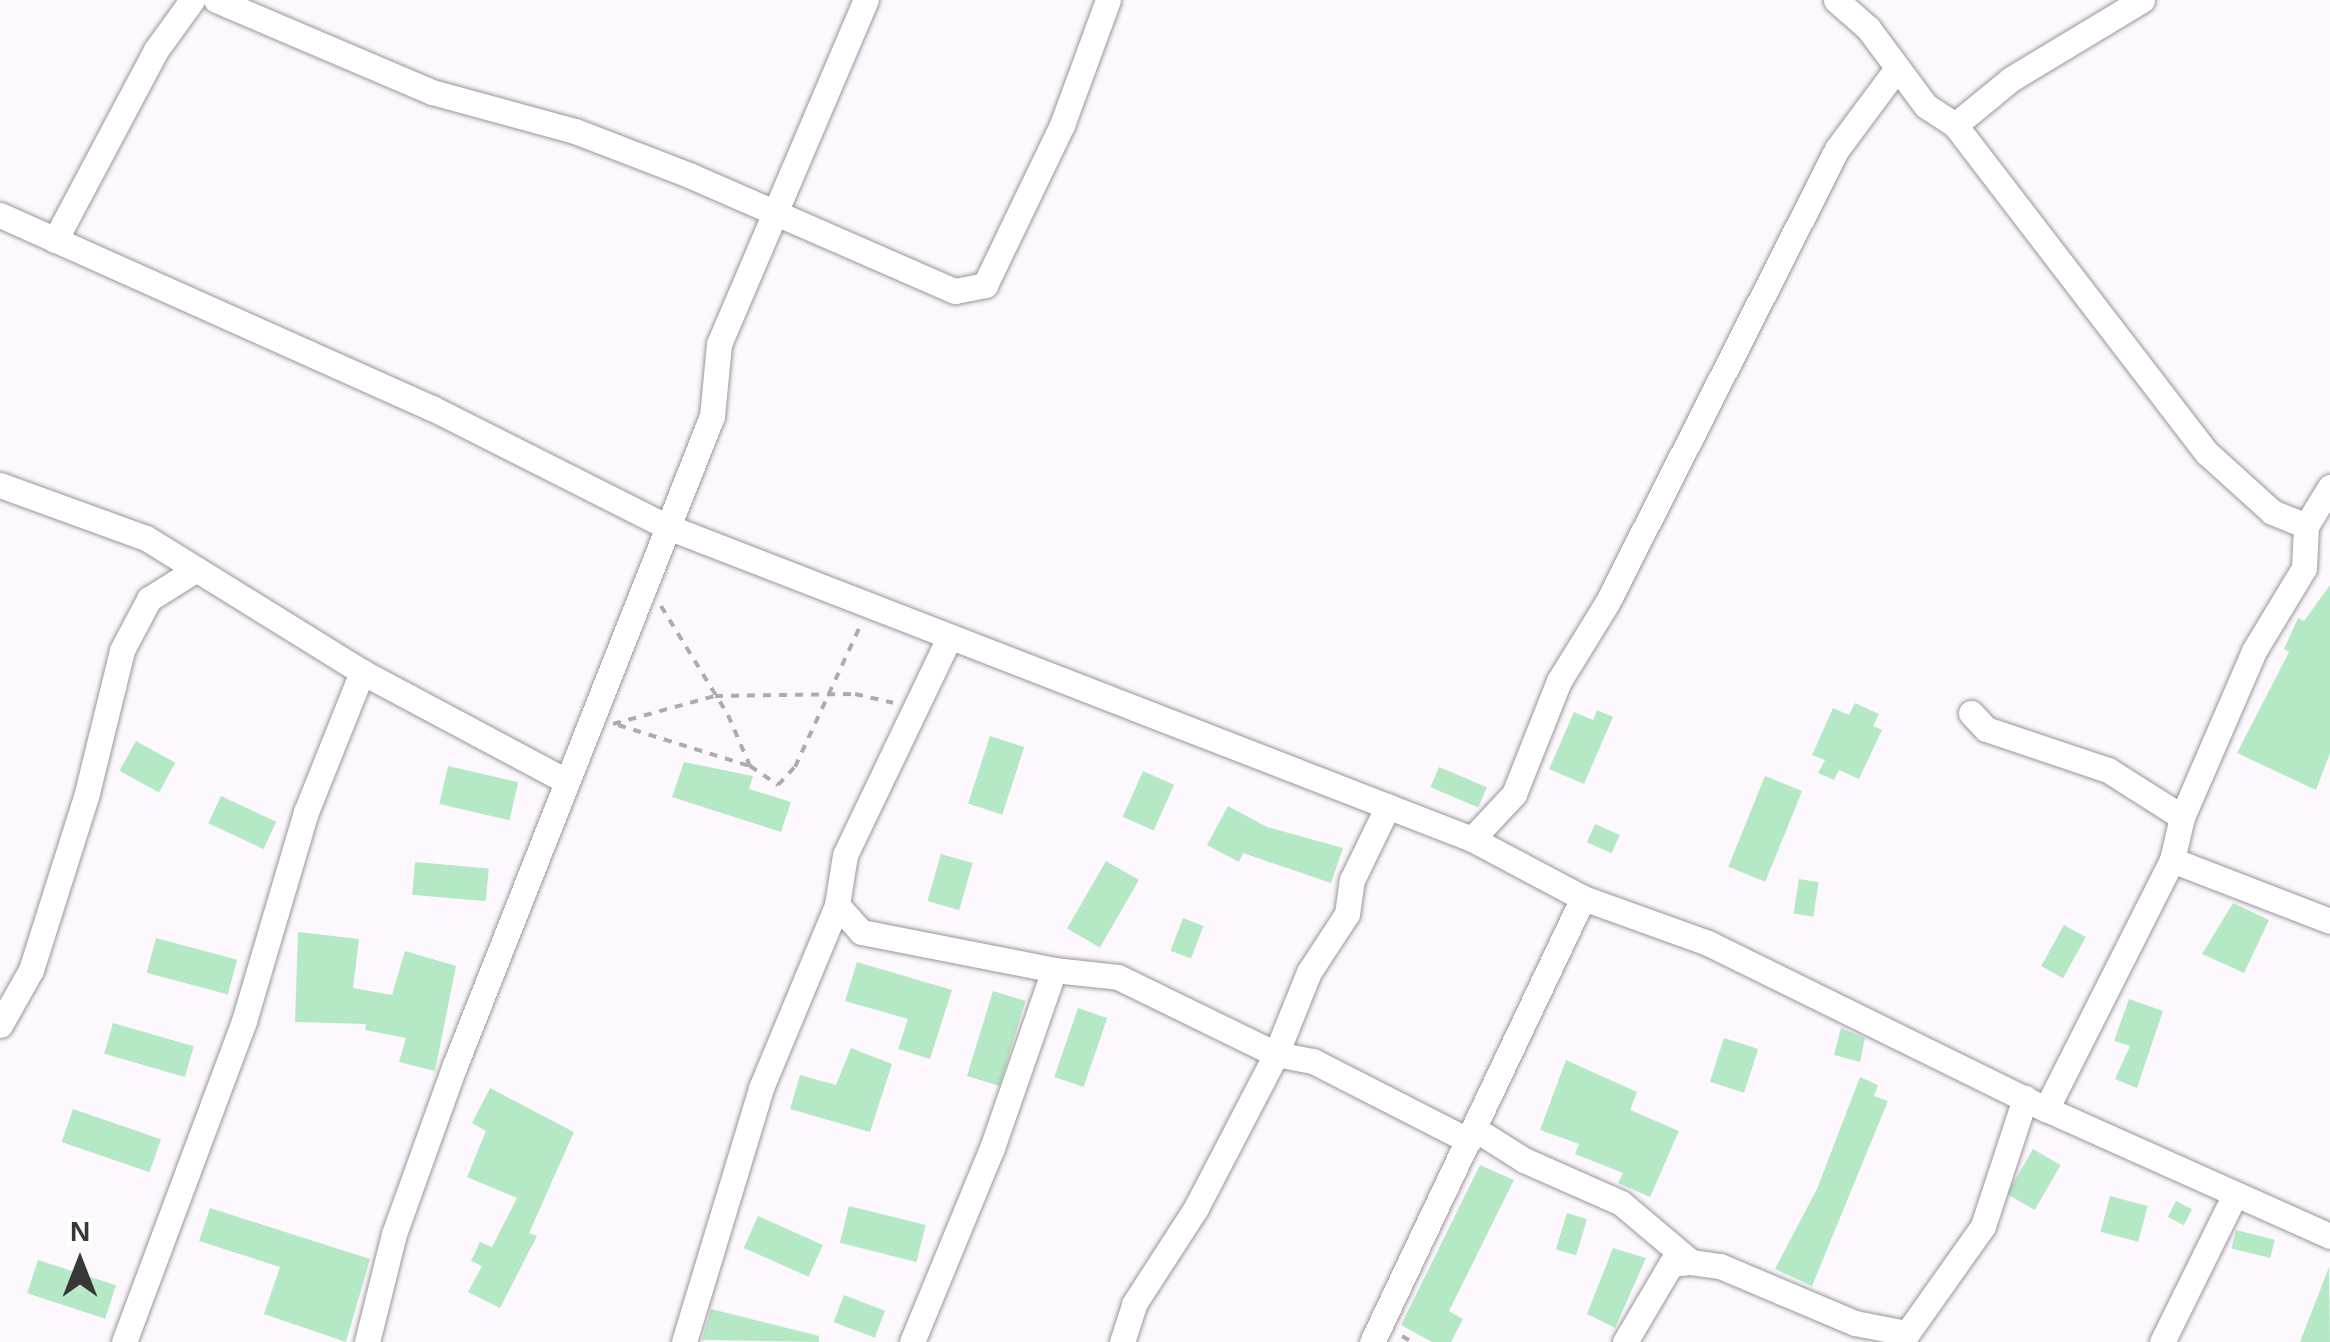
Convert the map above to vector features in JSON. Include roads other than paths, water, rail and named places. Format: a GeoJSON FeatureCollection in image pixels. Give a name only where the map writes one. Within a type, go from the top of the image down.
{"type":"FeatureCollection","features":[{"type":"Feature","properties":{"kind":"street"},"geometry":{"type":"LineString","coordinates":[[55,240],[156,50],[192,0]]}},
{"type":"Feature","properties":{"kind":"street"},"geometry":{"type":"LineString","coordinates":[[216,0],[432,92],[575,132],[775,215],[852,242],[956,291],[985,285],[1062,125],[1108,0]]}},
{"type":"Feature","properties":{"kind":"street"},"geometry":{"type":"LineString","coordinates":[[368,1342],[394,1234],[564,780],[601,721],[646,581],[712,416],[719,344],[866,0]]}},
{"type":"Feature","properties":{"kind":"street"},"geometry":{"type":"LineString","coordinates":[[1836,0],[1868,28],[1895,71],[1926,106],[1956,125],[2206,453],[2272,512],[2306,526]]}},
{"type":"Feature","properties":{"kind":"street"},"geometry":{"type":"LineString","coordinates":[[1956,125],[2010,78],[2142,0]]}},
{"type":"Feature","properties":{"kind":"street"},"geometry":{"type":"LineString","coordinates":[[1472,840],[1514,794],[1558,681],[1606,603],[1837,150],[1895,71]]}},
{"type":"Feature","properties":{"kind":"street"},"geometry":{"type":"LineString","coordinates":[[0,215],[432,408],[668,527],[948,640],[1388,806],[1472,840],[1584,898],[1708,943],[2036,1104],[2330,1236]]}},
{"type":"Feature","properties":{"kind":"street"},"geometry":{"type":"LineString","coordinates":[[0,485],[146,538],[362,672],[564,780]]}},
{"type":"Feature","properties":{"kind":"street"},"geometry":{"type":"LineString","coordinates":[[1625,1342],[1671,1264],[1691,1262],[1720,1266],[1854,1323],[1904,1337],[1983,1226],[2036,1104],[2172,860],[2182,816],[2254,651],[2304,568],[2306,526],[2328,496]]}},
{"type":"Feature","properties":{"kind":"street"},"geometry":{"type":"LineString","coordinates":[[0,1025],[30,970],[86,797],[122,650],[149,599],[195,570]]}},
{"type":"Feature","properties":{"kind":"street"},"geometry":{"type":"LineString","coordinates":[[684,1342],[760,1088],[837,905],[846,856],[948,640]]}},
{"type":"Feature","properties":{"kind":"street"},"geometry":{"type":"LineString","coordinates":[[124,1342],[244,1020],[311,799],[362,672]]}},
{"type":"Feature","properties":{"kind":"street"},"geometry":{"type":"LineString","coordinates":[[1971,713],[1986,730],[2108,770],[2182,816]]}},
{"type":"Feature","properties":{"kind":"street"},"geometry":{"type":"LineString","coordinates":[[1122,1342],[1134,1304],[1196,1208],[1276,1054],[1310,972],[1347,914],[1352,880],[1388,806]]}},
{"type":"Feature","properties":{"kind":"street"},"geometry":{"type":"LineString","coordinates":[[2172,860],[2330,921]]}},
{"type":"Feature","properties":{"kind":"street"},"geometry":{"type":"LineString","coordinates":[[1372,1342],[1584,898]]}},
{"type":"Feature","properties":{"kind":"street"},"geometry":{"type":"LineString","coordinates":[[837,905],[862,932],[1054,970],[1118,977],[1276,1054],[1313,1061],[1621,1204],[1691,1262]]}},
{"type":"Feature","properties":{"kind":"street"},"geometry":{"type":"LineString","coordinates":[[912,1342],[992,1148],[1054,970]]}},
{"type":"Feature","properties":{"kind":"street"},"geometry":{"type":"LineString","coordinates":[[2162,1342],[2236,1194]]}}]}
